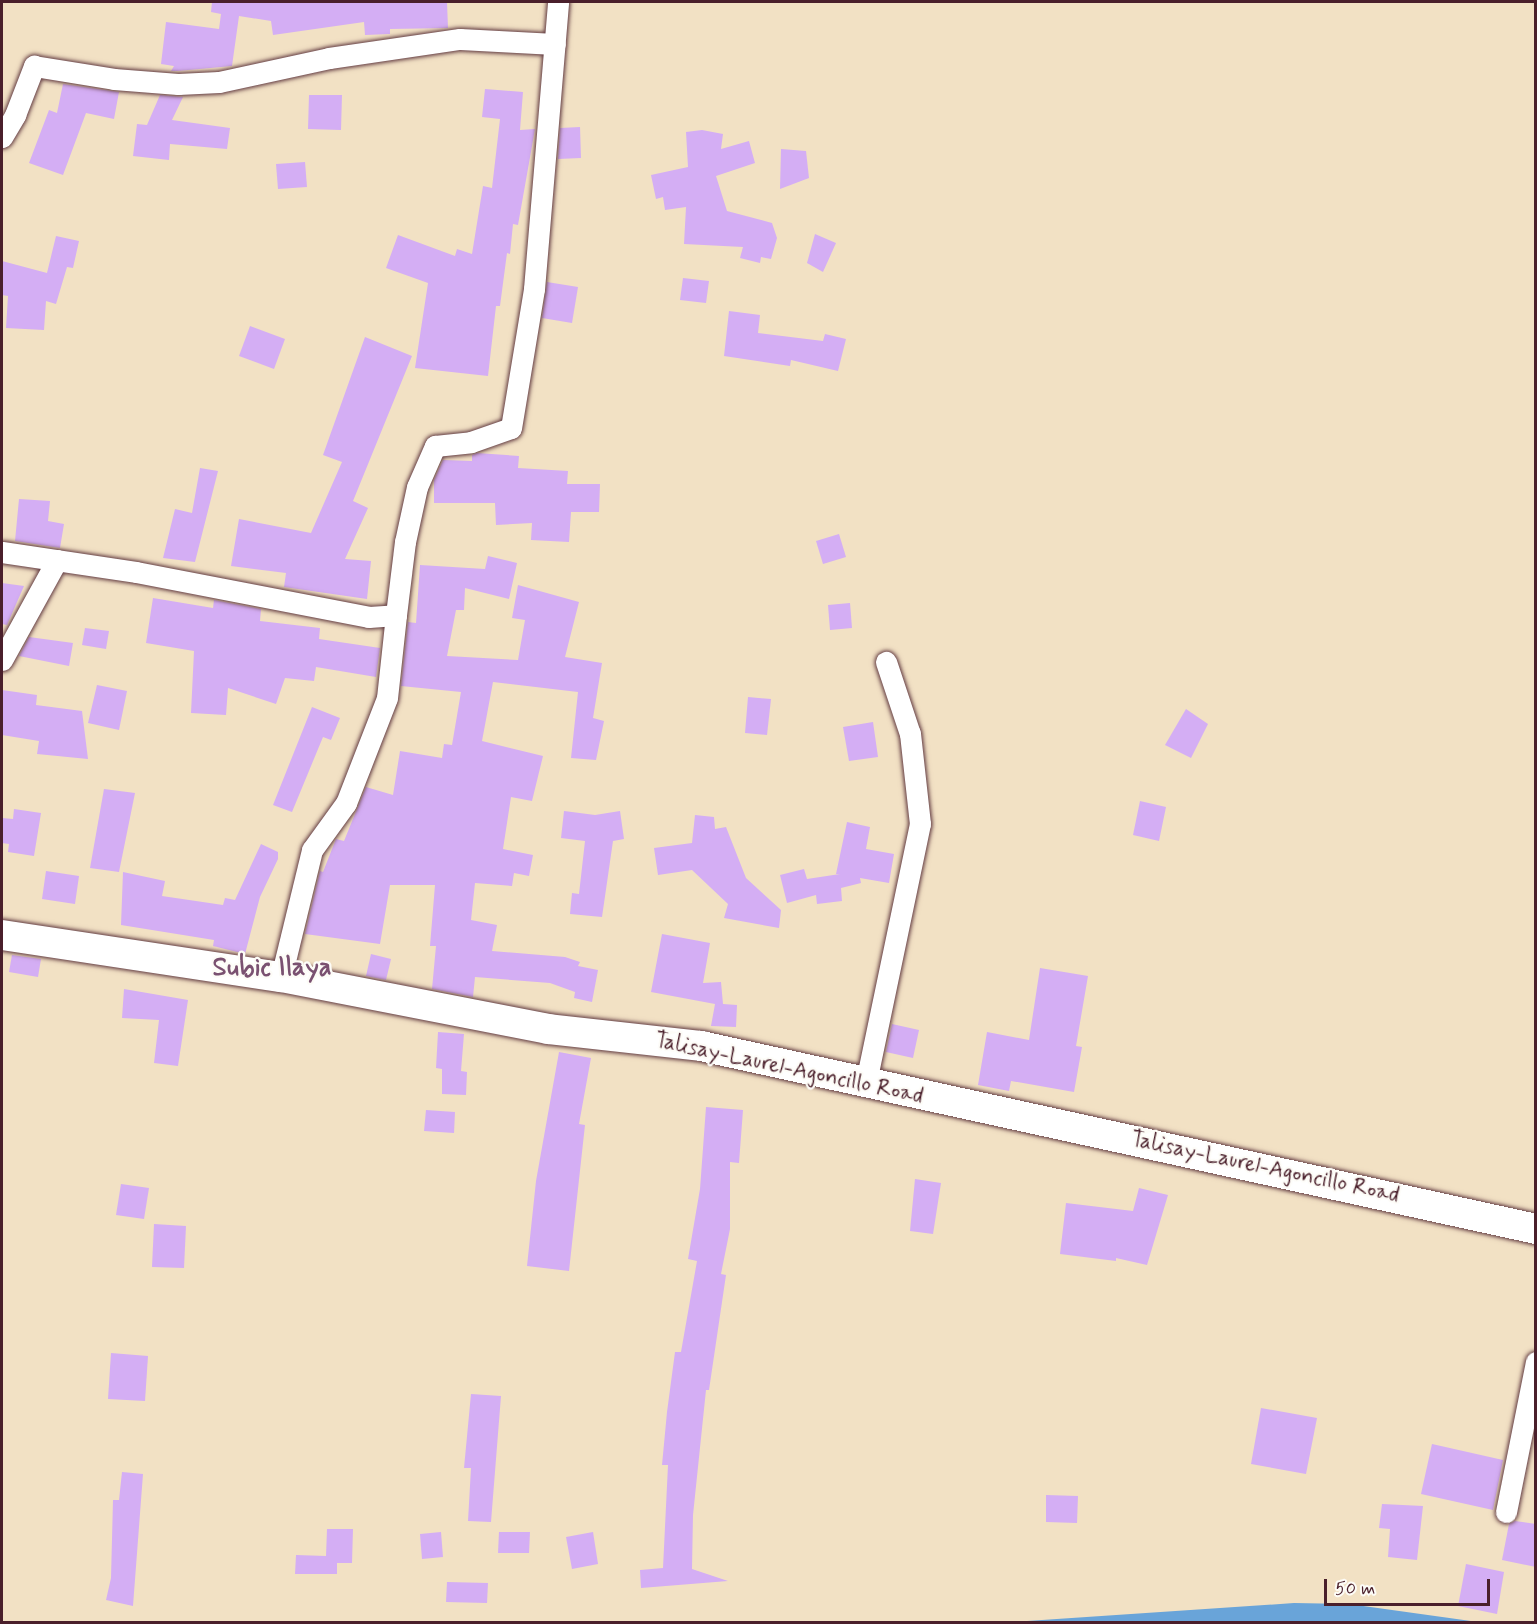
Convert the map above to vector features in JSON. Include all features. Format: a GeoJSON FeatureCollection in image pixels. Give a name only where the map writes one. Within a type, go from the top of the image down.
{"type":"FeatureCollection","features":[{"type":"Feature","properties":{"kind":"main road","name":"Talisay-Laurel-Agoncillo Road"},"geometry":{"type":"LineString","coordinates":[[2,935],[281,977],[548,1029],[700,1046],[1536,1229]]}},
{"type":"Feature","properties":{"kind":"street"},"geometry":{"type":"LineString","coordinates":[[281,977],[312,849],[346,803],[387,698],[396,615],[412,508],[435,446],[471,442],[512,428],[534,289],[558,2]]}},
{"type":"Feature","properties":{"kind":"street"},"geometry":{"type":"LineString","coordinates":[[2,137],[15,115],[34,66],[114,79],[178,84],[219,82],[329,58],[460,39],[555,44]]}},
{"type":"Feature","properties":{"kind":"street"},"geometry":{"type":"LineString","coordinates":[[2,552],[369,617],[396,615]]}},
{"type":"Feature","properties":{"kind":"street"},"geometry":{"type":"LineString","coordinates":[[2,660],[57,560]]}},
{"type":"Feature","properties":{"kind":"street"},"geometry":{"type":"LineString","coordinates":[[866,1082],[920,824],[910,734],[886,662]]}},
{"type":"Feature","properties":{"kind":"street"},"geometry":{"type":"LineString","coordinates":[[1506,1512],[1536,1362]]}},
{"type":"Feature","properties":{"kind":"water"},"geometry":{"type":"Polygon","coordinates":[[[1294,1603],[1349,1604],[1478,1622],[1014,1622],[1294,1603]]]}},
{"type":"Feature","properties":{"kind":"building"},"geometry":{"type":"Polygon","coordinates":[[[212,2],[447,2],[448,28],[390,29],[390,34],[365,35],[364,22],[273,35],[271,21],[239,16],[232,66],[171,71],[174,66],[161,64],[166,22],[219,29],[221,14],[211,12],[212,2]]]}},
{"type":"Feature","properties":{"kind":"building"},"geometry":{"type":"Polygon","coordinates":[[[63,84],[119,92],[114,119],[86,113],[63,175],[29,163],[49,110],[57,113],[63,84]]]}},
{"type":"Feature","properties":{"kind":"building"},"geometry":{"type":"Polygon","coordinates":[[[485,89],[523,92],[520,130],[535,129],[518,225],[513,224],[500,306],[496,306],[488,376],[415,368],[428,283],[386,268],[398,235],[455,256],[457,249],[472,254],[483,186],[492,188],[500,119],[482,117],[485,89]]]}},
{"type":"Feature","properties":{"kind":"building"},"geometry":{"type":"Polygon","coordinates":[[[160,95],[183,97],[172,120],[230,128],[227,149],[170,144],[169,160],[133,156],[137,124],[147,125],[160,95]]]}},
{"type":"Feature","properties":{"kind":"building"},"geometry":{"type":"Polygon","coordinates":[[[309,95],[342,95],[341,130],[308,129],[309,95]]]}},
{"type":"Feature","properties":{"kind":"building"},"geometry":{"type":"Polygon","coordinates":[[[580,127],[581,158],[558,159],[560,128],[580,127]]]}},
{"type":"Feature","properties":{"kind":"building"},"geometry":{"type":"Polygon","coordinates":[[[702,130],[723,134],[721,149],[749,141],[755,163],[716,176],[727,211],[772,223],[777,238],[771,259],[761,257],[760,263],[740,258],[743,247],[684,244],[686,207],[665,210],[663,197],[656,199],[651,175],[688,167],[686,132],[702,130]]]}},
{"type":"Feature","properties":{"kind":"building"},"geometry":{"type":"Polygon","coordinates":[[[781,149],[806,151],[809,178],[780,189],[781,149]]]}},
{"type":"Feature","properties":{"kind":"building"},"geometry":{"type":"Polygon","coordinates":[[[305,162],[307,187],[278,189],[276,164],[305,162]]]}},
{"type":"Feature","properties":{"kind":"building"},"geometry":{"type":"Polygon","coordinates":[[[815,234],[836,243],[823,272],[807,263],[815,234]]]}},
{"type":"Feature","properties":{"kind":"building"},"geometry":{"type":"Polygon","coordinates":[[[56,236],[79,241],[73,268],[67,267],[56,304],[46,301],[44,330],[6,328],[8,296],[2,295],[2,261],[47,273],[56,236]]]}},
{"type":"Feature","properties":{"kind":"building"},"geometry":{"type":"Polygon","coordinates":[[[683,278],[709,281],[706,303],[680,300],[683,278]]]}},
{"type":"Feature","properties":{"kind":"building"},"geometry":{"type":"Polygon","coordinates":[[[547,282],[578,287],[572,323],[542,318],[547,282]]]}},
{"type":"Feature","properties":{"kind":"building"},"geometry":{"type":"Polygon","coordinates":[[[729,311],[760,315],[758,333],[823,341],[825,334],[846,339],[838,371],[791,360],[790,366],[724,356],[729,311]]]}},
{"type":"Feature","properties":{"kind":"building"},"geometry":{"type":"Polygon","coordinates":[[[250,326],[285,339],[274,369],[239,356],[250,326]]]}},
{"type":"Feature","properties":{"kind":"building"},"geometry":{"type":"Polygon","coordinates":[[[365,337],[412,356],[353,501],[368,508],[345,559],[371,561],[367,599],[284,587],[286,573],[231,566],[239,519],[311,533],[342,462],[323,455],[365,337]]]}},
{"type":"Feature","properties":{"kind":"building"},"geometry":{"type":"Polygon","coordinates":[[[477,453],[519,456],[518,468],[568,471],[567,484],[600,484],[599,512],[571,512],[569,542],[531,540],[532,523],[496,525],[495,503],[434,503],[434,480],[443,460],[472,461],[472,455],[477,453]]]}},
{"type":"Feature","properties":{"kind":"building"},"geometry":{"type":"Polygon","coordinates":[[[200,468],[218,471],[195,562],[163,558],[175,509],[192,513],[200,468]]]}},
{"type":"Feature","properties":{"kind":"building"},"geometry":{"type":"Polygon","coordinates":[[[19,499],[50,501],[48,521],[64,524],[60,548],[15,541],[19,499]]]}},
{"type":"Feature","properties":{"kind":"building"},"geometry":{"type":"Polygon","coordinates":[[[839,534],[846,557],[823,564],[816,541],[839,534]]]}},
{"type":"Feature","properties":{"kind":"building"},"geometry":{"type":"Polygon","coordinates":[[[488,556],[517,563],[509,599],[465,588],[464,610],[456,610],[447,656],[518,660],[525,620],[512,618],[518,585],[579,602],[565,657],[602,663],[593,718],[604,721],[596,760],[571,758],[578,692],[493,682],[482,741],[543,756],[532,801],[511,797],[503,849],[533,855],[529,876],[514,873],[512,886],[475,883],[471,920],[497,925],[492,951],[565,957],[580,962],[578,966],[598,970],[592,1002],[574,998],[575,992],[550,983],[475,977],[473,997],[432,989],[436,946],[430,946],[435,885],[390,885],[380,944],[305,934],[320,871],[323,872],[336,839],[344,841],[366,787],[393,795],[400,751],[442,758],[444,744],[452,745],[461,692],[401,686],[408,622],[416,623],[420,565],[485,569],[488,556]]]}},
{"type":"Feature","properties":{"kind":"building"},"geometry":{"type":"Polygon","coordinates":[[[2,583],[24,586],[7,625],[2,624],[2,583]]]}},
{"type":"Feature","properties":{"kind":"building"},"geometry":{"type":"Polygon","coordinates":[[[153,598],[213,608],[214,600],[261,609],[260,621],[320,628],[319,639],[380,648],[376,677],[316,667],[314,681],[285,678],[276,704],[228,688],[226,715],[191,713],[194,651],[146,643],[153,598]]]}},
{"type":"Feature","properties":{"kind":"building"},"geometry":{"type":"Polygon","coordinates":[[[850,603],[852,628],[830,630],[828,605],[850,603]]]}},
{"type":"Feature","properties":{"kind":"building"},"geometry":{"type":"Polygon","coordinates":[[[85,628],[109,631],[106,649],[82,645],[85,628]]]}},
{"type":"Feature","properties":{"kind":"building"},"geometry":{"type":"Polygon","coordinates":[[[29,637],[73,643],[69,666],[19,656],[29,637]]]}},
{"type":"Feature","properties":{"kind":"building"},"geometry":{"type":"Polygon","coordinates":[[[97,685],[127,691],[119,730],[88,723],[97,685]]]}},
{"type":"Feature","properties":{"kind":"building"},"geometry":{"type":"Polygon","coordinates":[[[2,690],[37,695],[36,705],[82,711],[88,759],[37,754],[39,741],[2,735],[2,690]]]}},
{"type":"Feature","properties":{"kind":"building"},"geometry":{"type":"Polygon","coordinates":[[[748,697],[771,699],[767,735],[745,733],[748,697]]]}},
{"type":"Feature","properties":{"kind":"building"},"geometry":{"type":"Polygon","coordinates":[[[312,707],[340,718],[331,740],[323,737],[292,812],[273,805],[312,707]]]}},
{"type":"Feature","properties":{"kind":"building"},"geometry":{"type":"Polygon","coordinates":[[[1186,709],[1208,724],[1191,758],[1165,745],[1186,709]]]}},
{"type":"Feature","properties":{"kind":"building"},"geometry":{"type":"Polygon","coordinates":[[[873,722],[878,757],[849,761],[843,727],[873,722]]]}},
{"type":"Feature","properties":{"kind":"building"},"geometry":{"type":"Polygon","coordinates":[[[104,789],[135,793],[119,872],[90,868],[104,789]]]}},
{"type":"Feature","properties":{"kind":"building"},"geometry":{"type":"Polygon","coordinates":[[[1140,801],[1166,807],[1159,841],[1133,835],[1140,801]]]}},
{"type":"Feature","properties":{"kind":"building"},"geometry":{"type":"Polygon","coordinates":[[[14,809],[41,813],[34,856],[8,852],[9,844],[2,843],[2,818],[13,819],[14,809]]]}},
{"type":"Feature","properties":{"kind":"building"},"geometry":{"type":"Polygon","coordinates":[[[564,811],[595,815],[620,811],[624,839],[613,841],[602,917],[570,914],[572,893],[579,894],[585,841],[561,838],[564,811]]]}},
{"type":"Feature","properties":{"kind":"building"},"geometry":{"type":"Polygon","coordinates":[[[695,815],[714,817],[715,829],[726,827],[746,878],[781,910],[779,928],[724,918],[728,904],[692,870],[658,875],[654,848],[692,843],[695,815]]]}},
{"type":"Feature","properties":{"kind":"building"},"geometry":{"type":"Polygon","coordinates":[[[847,822],[870,827],[866,849],[894,854],[889,883],[860,878],[861,883],[841,888],[842,901],[817,904],[816,895],[787,903],[780,875],[804,869],[807,879],[840,874],[836,874],[847,822]]]}},
{"type":"Feature","properties":{"kind":"building"},"geometry":{"type":"Polygon","coordinates":[[[261,844],[278,852],[278,859],[260,897],[245,954],[213,946],[214,940],[121,925],[123,872],[165,881],[162,896],[223,905],[225,898],[235,900],[261,844]]]}},
{"type":"Feature","properties":{"kind":"building"},"geometry":{"type":"Polygon","coordinates":[[[46,871],[79,876],[75,904],[42,899],[46,871]]]}},
{"type":"Feature","properties":{"kind":"building"},"geometry":{"type":"Polygon","coordinates":[[[662,934],[710,943],[703,983],[721,982],[723,1004],[737,1005],[736,1027],[711,1026],[715,1004],[651,992],[662,934]]]}},
{"type":"Feature","properties":{"kind":"building"},"geometry":{"type":"Polygon","coordinates":[[[371,954],[391,959],[386,980],[366,976],[371,954]]]}},
{"type":"Feature","properties":{"kind":"building"},"geometry":{"type":"Polygon","coordinates":[[[12,955],[41,959],[38,977],[9,972],[12,955]]]}},
{"type":"Feature","properties":{"kind":"building"},"geometry":{"type":"Polygon","coordinates":[[[1040,968],[1088,976],[1076,1046],[1082,1047],[1074,1092],[1011,1081],[1009,1091],[978,1085],[987,1032],[1029,1040],[1040,968]]]}},
{"type":"Feature","properties":{"kind":"building"},"geometry":{"type":"Polygon","coordinates":[[[124,989],[188,1000],[178,1066],[154,1063],[159,1020],[122,1018],[124,989]]]}},
{"type":"Feature","properties":{"kind":"building"},"geometry":{"type":"Polygon","coordinates":[[[892,1024],[919,1030],[913,1058],[886,1052],[892,1024]]]}},
{"type":"Feature","properties":{"kind":"building"},"geometry":{"type":"Polygon","coordinates":[[[438,1032],[464,1034],[461,1071],[467,1072],[466,1095],[442,1094],[442,1069],[436,1068],[438,1032]]]}},
{"type":"Feature","properties":{"kind":"building"},"geometry":{"type":"Polygon","coordinates":[[[559,1052],[591,1058],[579,1124],[585,1125],[569,1271],[527,1266],[536,1181],[559,1052]]]}},
{"type":"Feature","properties":{"kind":"building"},"geometry":{"type":"Polygon","coordinates":[[[706,1107],[743,1110],[739,1163],[730,1162],[730,1229],[721,1274],[726,1275],[709,1390],[706,1390],[693,1515],[692,1569],[728,1581],[641,1588],[640,1570],[663,1568],[668,1465],[662,1465],[675,1352],[681,1352],[697,1261],[688,1259],[700,1189],[706,1107]]]}},
{"type":"Feature","properties":{"kind":"building"},"geometry":{"type":"Polygon","coordinates":[[[426,1110],[455,1112],[454,1133],[424,1131],[426,1110]]]}},
{"type":"Feature","properties":{"kind":"building"},"geometry":{"type":"Polygon","coordinates":[[[915,1179],[941,1183],[933,1234],[910,1231],[915,1179]]]}},
{"type":"Feature","properties":{"kind":"building"},"geometry":{"type":"Polygon","coordinates":[[[121,1184],[149,1188],[144,1219],[116,1215],[121,1184]]]}},
{"type":"Feature","properties":{"kind":"building"},"geometry":{"type":"Polygon","coordinates":[[[1139,1188],[1168,1195],[1147,1265],[1116,1258],[1116,1261],[1060,1254],[1066,1203],[1133,1211],[1139,1188]]]}},
{"type":"Feature","properties":{"kind":"building"},"geometry":{"type":"Polygon","coordinates":[[[154,1224],[186,1226],[184,1268],[152,1267],[154,1224]]]}},
{"type":"Feature","properties":{"kind":"building"},"geometry":{"type":"Polygon","coordinates":[[[111,1353],[148,1356],[145,1401],[108,1399],[111,1353]]]}},
{"type":"Feature","properties":{"kind":"building"},"geometry":{"type":"Polygon","coordinates":[[[471,1394],[501,1396],[491,1522],[468,1521],[471,1468],[464,1468],[471,1394]]]}},
{"type":"Feature","properties":{"kind":"building"},"geometry":{"type":"Polygon","coordinates":[[[1261,1408],[1317,1418],[1306,1474],[1251,1464],[1261,1408]]]}},
{"type":"Feature","properties":{"kind":"building"},"geometry":{"type":"Polygon","coordinates":[[[1432,1444],[1503,1460],[1493,1510],[1421,1494],[1432,1444]]]}},
{"type":"Feature","properties":{"kind":"building"},"geometry":{"type":"Polygon","coordinates":[[[122,1472],[143,1474],[133,1606],[106,1600],[111,1578],[113,1500],[119,1500],[122,1472]]]}},
{"type":"Feature","properties":{"kind":"building"},"geometry":{"type":"Polygon","coordinates":[[[1046,1495],[1078,1496],[1077,1523],[1046,1522],[1046,1495]]]}},
{"type":"Feature","properties":{"kind":"building"},"geometry":{"type":"Polygon","coordinates":[[[1382,1504],[1423,1506],[1417,1560],[1388,1557],[1390,1529],[1379,1528],[1382,1504]]]}},
{"type":"Feature","properties":{"kind":"building"},"geometry":{"type":"Polygon","coordinates":[[[1515,1521],[1536,1524],[1536,1567],[1502,1560],[1509,1524],[1515,1521]]]}},
{"type":"Feature","properties":{"kind":"building"},"geometry":{"type":"Polygon","coordinates":[[[327,1529],[353,1529],[352,1563],[337,1563],[337,1574],[295,1574],[296,1555],[326,1556],[327,1529]]]}},
{"type":"Feature","properties":{"kind":"building"},"geometry":{"type":"Polygon","coordinates":[[[441,1532],[443,1557],[422,1559],[420,1534],[441,1532]]]}},
{"type":"Feature","properties":{"kind":"building"},"geometry":{"type":"Polygon","coordinates":[[[499,1532],[530,1532],[529,1553],[498,1553],[499,1532]]]}},
{"type":"Feature","properties":{"kind":"building"},"geometry":{"type":"Polygon","coordinates":[[[593,1532],[598,1564],[572,1569],[566,1537],[593,1532]]]}},
{"type":"Feature","properties":{"kind":"building"},"geometry":{"type":"Polygon","coordinates":[[[1466,1564],[1504,1572],[1497,1614],[1458,1606],[1466,1564]]]}},
{"type":"Feature","properties":{"kind":"building"},"geometry":{"type":"Polygon","coordinates":[[[447,1582],[488,1583],[487,1603],[446,1602],[447,1582]]]}},
{"type":"Feature","properties":{"kind":"district","name":"Subic Ilaya"},"geometry":{"type":"Point","coordinates":[272,969]}}]}
